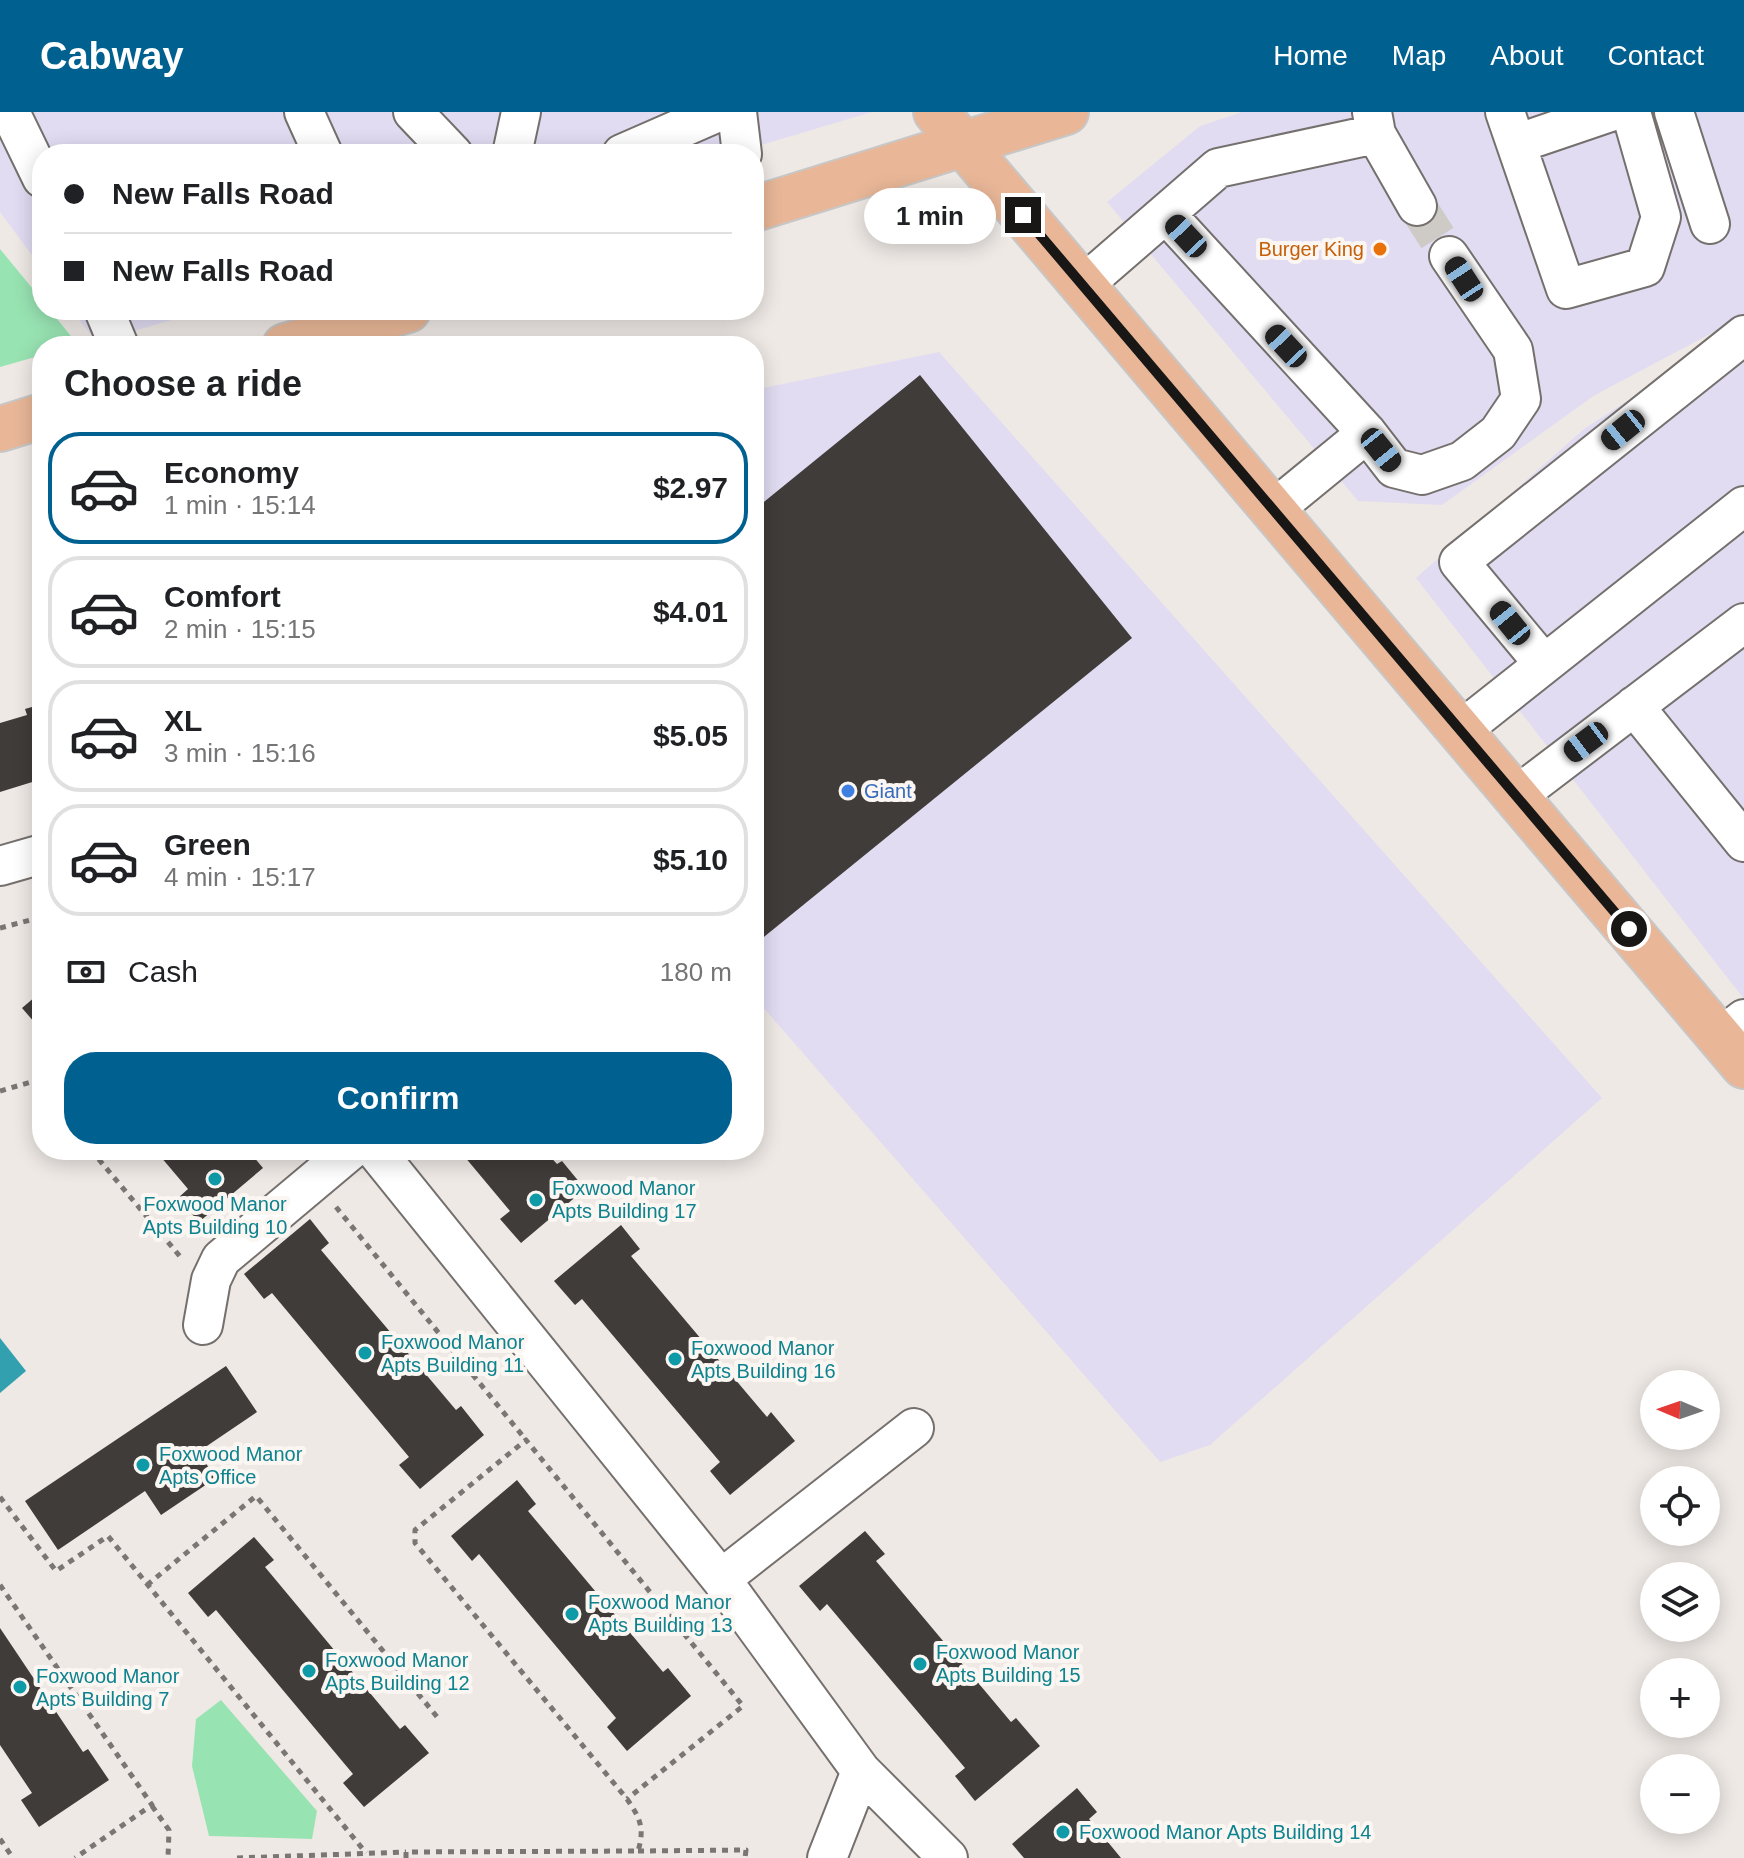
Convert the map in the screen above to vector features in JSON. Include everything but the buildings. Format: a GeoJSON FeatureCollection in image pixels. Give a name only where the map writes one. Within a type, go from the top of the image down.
{"type":"FeatureCollection","features":[{"type":"Feature","properties":{"kind":"main road"},"geometry":{"type":"LineString","coordinates":[[764,205],[949,128],[1066,112]]}},
{"type":"Feature","properties":{"kind":"main road"},"geometry":{"type":"LineString","coordinates":[[949,128],[1515,797],[1736,1041]]}},
{"type":"Feature","properties":{"kind":"main road"},"geometry":{"type":"LineString","coordinates":[[319,336],[374,320]]}},
{"type":"Feature","properties":{"kind":"main road"},"geometry":{"type":"LineString","coordinates":[[0,429],[32,419]]}},
{"type":"Feature","properties":{"kind":"lane"},"geometry":{"type":"LineString","coordinates":[[10,112],[32,157]]}},
{"type":"Feature","properties":{"kind":"lane"},"geometry":{"type":"LineString","coordinates":[[304,112],[318,144]]}},
{"type":"Feature","properties":{"kind":"lane"},"geometry":{"type":"LineString","coordinates":[[413,112],[443,144]]}},
{"type":"Feature","properties":{"kind":"lane"},"geometry":{"type":"LineString","coordinates":[[514,144],[521,112]]}},
{"type":"Feature","properties":{"kind":"lane"},"geometry":{"type":"LineString","coordinates":[[645,144],[718,112]]}},
{"type":"Feature","properties":{"kind":"lane"},"geometry":{"type":"LineString","coordinates":[[737,112],[741,144]]}},
{"type":"Feature","properties":{"kind":"lane"},"geometry":{"type":"LineString","coordinates":[[1610,112],[1510,128],[1566,289],[1645,267],[1661,217],[1631,112]]}},
{"type":"Feature","properties":{"kind":"lane"},"geometry":{"type":"LineString","coordinates":[[1674,112],[1710,224]]}},
{"type":"Feature","properties":{"kind":"lane"},"geometry":{"type":"LineString","coordinates":[[1082,286],[1218,168],[1374,123],[1417,206]]}},
{"type":"Feature","properties":{"kind":"lane"},"geometry":{"type":"LineString","coordinates":[[1166,214],[1367,433],[1394,468],[1422,475],[1462,461],[1498,433],[1521,399],[1513,350],[1449,256]]}},
{"type":"Feature","properties":{"kind":"lane"},"geometry":{"type":"LineString","coordinates":[[1544,664],[1459,562],[1744,335]]}},
{"type":"Feature","properties":{"kind":"lane"},"geometry":{"type":"LineString","coordinates":[[1273,510],[1367,433]]}},
{"type":"Feature","properties":{"kind":"lane"},"geometry":{"type":"LineString","coordinates":[[1460,731],[1744,506]]}},
{"type":"Feature","properties":{"kind":"lane"},"geometry":{"type":"LineString","coordinates":[[1515,797],[1744,623]]}},
{"type":"Feature","properties":{"kind":"lane"},"geometry":{"type":"LineString","coordinates":[[1634,706],[1744,842]]}},
{"type":"Feature","properties":{"kind":"lane"},"geometry":{"type":"LineString","coordinates":[[0,866],[32,857]]}},
{"type":"Feature","properties":{"kind":"lane"},"geometry":{"type":"LineString","coordinates":[[203,1325],[210,1286],[221,1259],[230,1248],[339,1160]]}},
{"type":"Feature","properties":{"kind":"lane"},"geometry":{"type":"LineString","coordinates":[[383,1160],[721,1579],[861,1771],[948,1858]]}},
{"type":"Feature","properties":{"kind":"lane"},"geometry":{"type":"LineString","coordinates":[[721,1579],[914,1428]]}},
{"type":"Feature","properties":{"kind":"lane"},"geometry":{"type":"LineString","coordinates":[[827,1858],[861,1771]]}},
{"type":"Feature","properties":{"kind":"path"},"geometry":{"type":"LineString","coordinates":[[0,928],[32,920]]}},
{"type":"Feature","properties":{"kind":"path"},"geometry":{"type":"LineString","coordinates":[[0,1091],[32,1083]]}},
{"type":"Feature","properties":{"kind":"path"},"geometry":{"type":"LineString","coordinates":[[99,1160],[191,1270],[210,1286]]}},
{"type":"Feature","properties":{"kind":"path"},"geometry":{"type":"LineString","coordinates":[[314,1180],[743,1706],[627,1799]]}},
{"type":"Feature","properties":{"kind":"path"},"geometry":{"type":"LineString","coordinates":[[526,1440],[415,1530],[415,1543],[627,1799],[641,1819],[643,1835],[638,1851]]}},
{"type":"Feature","properties":{"kind":"path"},"geometry":{"type":"LineString","coordinates":[[147,1585],[256,1496],[438,1718]]}},
{"type":"Feature","properties":{"kind":"path"},"geometry":{"type":"LineString","coordinates":[[0,1497],[56,1571],[108,1536],[366,1853]]}},
{"type":"Feature","properties":{"kind":"path"},"geometry":{"type":"LineString","coordinates":[[0,1585],[169,1830],[168,1858]]}},
{"type":"Feature","properties":{"kind":"path"},"geometry":{"type":"LineString","coordinates":[[75,1858],[152,1806]]}},
{"type":"Feature","properties":{"kind":"path"},"geometry":{"type":"LineString","coordinates":[[0,1839],[13,1858]]}},
{"type":"Feature","properties":{"kind":"path"},"geometry":{"type":"LineString","coordinates":[[237,1858],[366,1853],[746,1850],[745,1858]]}},
{"type":"Feature","properties":{"kind":"shaded area"},"geometry":{"type":"Polygon","coordinates":[[[0,112],[872,112],[764,144],[32,144],[32,255],[0,212],[0,112]]]}},
{"type":"Feature","properties":{"kind":"shaded area"},"geometry":{"type":"Polygon","coordinates":[[[1242,112],[1744,112],[1744,316],[1595,395],[1442,505],[1358,501],[1107,202],[1200,126],[1242,112]]]}},
{"type":"Feature","properties":{"kind":"shaded area"},"geometry":{"type":"Polygon","coordinates":[[[80,320],[172,320],[117,336],[92,336],[80,320]]]}},
{"type":"Feature","properties":{"kind":"shaded area"},"geometry":{"type":"Polygon","coordinates":[[[1744,329],[1744,999],[1416,578],[1584,429],[1722,339],[1744,329]]]}},
{"type":"Feature","properties":{"kind":"shaded area"},"geometry":{"type":"Polygon","coordinates":[[[939,352],[1602,1098],[1210,1445],[1160,1462],[764,1008],[764,388],[939,352]]]}},
{"type":"Feature","properties":{"kind":"green space"},"geometry":{"type":"Polygon","coordinates":[[[0,249],[32,288],[32,320],[58,320],[71,336],[32,336],[32,358],[0,367],[0,249]]]}},
{"type":"Feature","properties":{"kind":"green space"},"geometry":{"type":"Polygon","coordinates":[[[221,1700],[317,1811],[312,1839],[209,1836],[192,1766],[196,1719],[221,1700]]]}},
{"type":"Feature","properties":{"kind":"water"},"geometry":{"type":"Polygon","coordinates":[[[0,1338],[26,1371],[0,1393],[0,1338]]]}},
{"type":"Feature","properties":{"kind":"tunnel"},"geometry":{"type":"LineString","coordinates":[[1417,206],[1449,256]]}},
{"type":"Feature","properties":{"kind":"place","name":"Burger King"},"geometry":{"type":"Point","coordinates":[1380,249]}},
{"type":"Feature","properties":{"kind":"place","name":"Giant"},"geometry":{"type":"Point","coordinates":[848,791]}},
{"type":"Feature","properties":{"kind":"place","name":"Foxwood Manor Apts Building 10"},"geometry":{"type":"Point","coordinates":[215,1179]}},
{"type":"Feature","properties":{"kind":"place","name":"Foxwood Manor Apts Building 17"},"geometry":{"type":"Point","coordinates":[536,1200]}},
{"type":"Feature","properties":{"kind":"place","name":"Foxwood Manor Apts Building 11"},"geometry":{"type":"Point","coordinates":[365,1353]}},
{"type":"Feature","properties":{"kind":"place","name":"Foxwood Manor Apts Building 16"},"geometry":{"type":"Point","coordinates":[675,1359]}},
{"type":"Feature","properties":{"kind":"place","name":"Foxwood Manor Apts Office"},"geometry":{"type":"Point","coordinates":[143,1465]}},
{"type":"Feature","properties":{"kind":"place","name":"Foxwood Manor Apts Building 13"},"geometry":{"type":"Point","coordinates":[572,1614]}},
{"type":"Feature","properties":{"kind":"place","name":"Foxwood Manor Apts Building 15"},"geometry":{"type":"Point","coordinates":[920,1664]}},
{"type":"Feature","properties":{"kind":"place","name":"Foxwood Manor Apts Building 12"},"geometry":{"type":"Point","coordinates":[309,1671]}},
{"type":"Feature","properties":{"kind":"place","name":"Foxwood Manor Apts Building 7"},"geometry":{"type":"Point","coordinates":[20,1687]}},
{"type":"Feature","properties":{"kind":"place","name":"Foxwood Manor Apts Building 14"},"geometry":{"type":"Point","coordinates":[1063,1832]}},
{"type":"Feature","properties":{"kind":"route"},"geometry":{"type":"LineString","coordinates":[[1023,215],[1629,929]]}}]}
